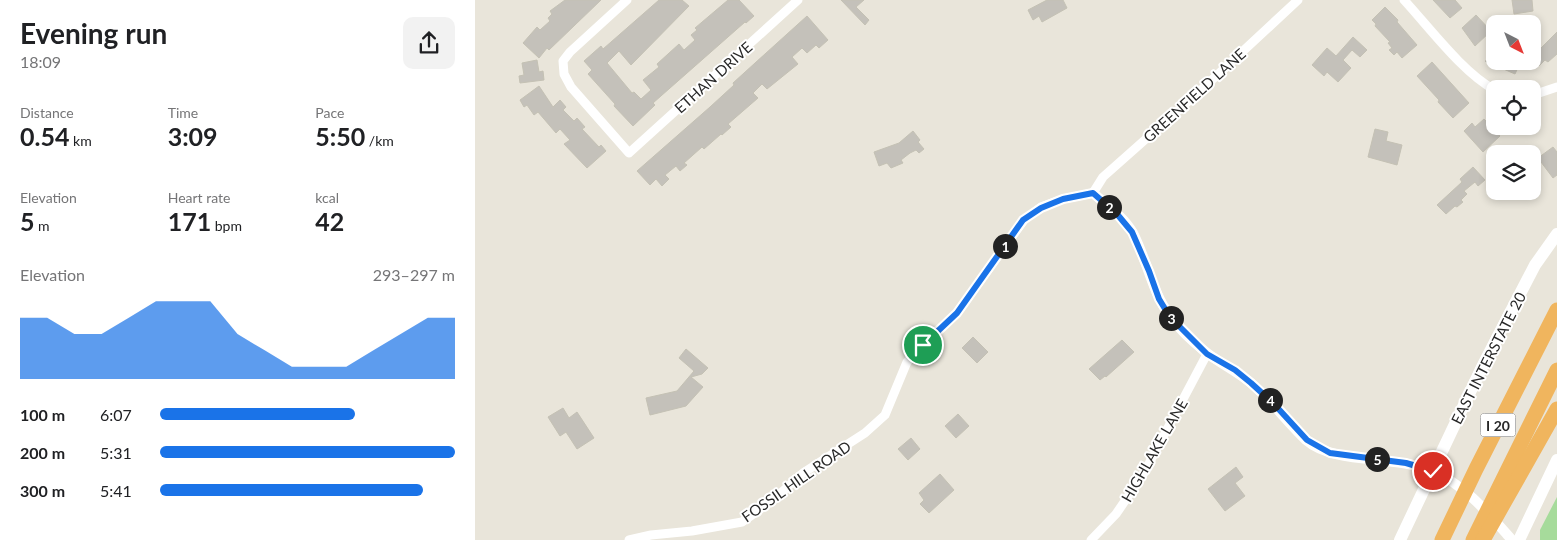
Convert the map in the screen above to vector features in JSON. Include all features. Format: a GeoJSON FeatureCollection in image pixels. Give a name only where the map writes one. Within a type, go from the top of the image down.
{"type":"FeatureCollection","features":[{"type":"Feature","properties":{"kind":"highway","name":"I 20"},"geometry":{"type":"LineString","coordinates":[[1442,540],[1557,310]]}},
{"type":"Feature","properties":{"kind":"highway","name":"I 20"},"geometry":{"type":"LineString","coordinates":[[1473,540],[1557,370]]}},
{"type":"Feature","properties":{"kind":"highway"},"geometry":{"type":"LineString","coordinates":[[1483,540],[1557,408]]}},
{"type":"Feature","properties":{"kind":"main road","name":"EAST INTERSTATE 20"},"geometry":{"type":"LineString","coordinates":[[1400,540],[1482,367],[1535,265],[1557,234]]}},
{"type":"Feature","properties":{"kind":"main road"},"geometry":{"type":"LineString","coordinates":[[1519,540],[1557,460]]}},
{"type":"Feature","properties":{"kind":"street","name":"ETHAN DRIVE"},"geometry":{"type":"LineString","coordinates":[[627,0],[570,52],[563,61],[563,74],[571,87],[629,153],[798,0]]}},
{"type":"Feature","properties":{"kind":"street","name":"GREENFIELD LANE"},"geometry":{"type":"LineString","coordinates":[[1093,193],[1103,177],[1200,91],[1298,0]]}},
{"type":"Feature","properties":{"kind":"street"},"geometry":{"type":"LineString","coordinates":[[1404,0],[1466,68],[1486,85]]}},
{"type":"Feature","properties":{"kind":"street"},"geometry":{"type":"LineString","coordinates":[[1541,92],[1557,87]]}},
{"type":"Feature","properties":{"kind":"street"},"geometry":{"type":"LineString","coordinates":[[1093,193],[1117,214],[1132,232],[1159,299],[1170,317],[1207,354],[1235,370],[1251,383],[1274,404],[1307,440],[1316,447],[1330,453],[1406,463],[1433,471],[1460,486],[1512,540]]}},
{"type":"Feature","properties":{"kind":"street","name":"FOSSIL HILL ROAD"},"geometry":{"type":"LineString","coordinates":[[629,540],[651,535],[692,531],[743,522],[773,500],[803,472],[865,433],[885,415],[907,362],[957,313],[1023,220],[1041,208],[1063,199],[1093,193]]}},
{"type":"Feature","properties":{"kind":"street","name":"HIGHLAKE LANE"},"geometry":{"type":"LineString","coordinates":[[1091,540],[1116,514],[1144,473],[1207,354]]}},
{"type":"Feature","properties":{"kind":"green space"},"geometry":{"type":"Polygon","coordinates":[[[1557,497],[1557,540],[1540,540],[1540,530],[1557,497]]]}},
{"type":"Feature","properties":{"kind":"building"},"geometry":{"type":"Polygon","coordinates":[[[565,0],[601,0],[549,50],[547,48],[539,58],[523,43],[537,27],[540,30],[550,21],[548,18],[552,14],[550,11],[565,0]]]}},
{"type":"Feature","properties":{"kind":"building"},"geometry":{"type":"Polygon","coordinates":[[[659,0],[682,0],[689,6],[631,65],[619,51],[607,63],[632,93],[634,92],[641,99],[651,90],[643,80],[659,67],[657,64],[679,44],[684,50],[695,40],[691,35],[697,30],[695,28],[728,0],[739,0],[754,16],[653,103],[655,105],[633,126],[588,74],[592,70],[584,61],[601,46],[603,49],[659,0]]]}},
{"type":"Feature","properties":{"kind":"building"},"geometry":{"type":"Polygon","coordinates":[[[841,0],[864,0],[856,7],[869,20],[865,25],[841,0]]]}},
{"type":"Feature","properties":{"kind":"building"},"geometry":{"type":"Polygon","coordinates":[[[1047,0],[1063,0],[1067,8],[1042,22],[1039,16],[1033,20],[1028,10],[1047,0]]]}},
{"type":"Feature","properties":{"kind":"building"},"geometry":{"type":"Polygon","coordinates":[[[1433,0],[1455,0],[1462,8],[1450,18],[1433,0]]]}},
{"type":"Feature","properties":{"kind":"building"},"geometry":{"type":"Polygon","coordinates":[[[1512,0],[1532,0],[1533,11],[1514,14],[1512,0]]]}},
{"type":"Feature","properties":{"kind":"building"},"geometry":{"type":"Polygon","coordinates":[[[1385,7],[1398,20],[1397,22],[1417,45],[1402,58],[1397,52],[1394,55],[1389,50],[1392,48],[1388,43],[1390,42],[1372,20],[1385,7]]]}},
{"type":"Feature","properties":{"kind":"building"},"geometry":{"type":"Polygon","coordinates":[[[1476,15],[1486,26],[1486,36],[1475,46],[1462,28],[1476,15]]]}},
{"type":"Feature","properties":{"kind":"building"},"geometry":{"type":"Polygon","coordinates":[[[807,16],[828,40],[819,48],[816,45],[807,53],[802,48],[792,57],[798,64],[767,89],[762,84],[753,93],[758,98],[728,124],[731,127],[704,149],[702,147],[684,163],[687,165],[680,171],[676,166],[665,175],[669,179],[662,186],[656,179],[650,185],[637,171],[710,107],[734,85],[733,83],[807,16]]]}},
{"type":"Feature","properties":{"kind":"building"},"geometry":{"type":"Polygon","coordinates":[[[1557,32],[1557,54],[1548,62],[1545,60],[1541,64],[1541,48],[1557,32]]]}},
{"type":"Feature","properties":{"kind":"building"},"geometry":{"type":"Polygon","coordinates":[[[1353,37],[1367,50],[1360,57],[1352,50],[1343,60],[1351,68],[1338,82],[1327,72],[1324,76],[1312,65],[1327,48],[1336,56],[1353,37]]]}},
{"type":"Feature","properties":{"kind":"building"},"geometry":{"type":"Polygon","coordinates":[[[537,60],[539,72],[543,71],[544,80],[520,83],[519,76],[524,75],[522,63],[537,60]]]}},
{"type":"Feature","properties":{"kind":"building"},"geometry":{"type":"Polygon","coordinates":[[[1432,62],[1469,103],[1453,118],[1417,76],[1432,62]]]}},
{"type":"Feature","properties":{"kind":"building"},"geometry":{"type":"Polygon","coordinates":[[[1506,70],[1517,70],[1515,74],[1506,70]]]}},
{"type":"Feature","properties":{"kind":"building"},"geometry":{"type":"Polygon","coordinates":[[[539,86],[553,107],[560,100],[566,107],[563,110],[574,121],[577,118],[585,127],[582,129],[599,147],[601,145],[606,151],[587,168],[564,144],[570,140],[560,129],[556,133],[538,112],[534,115],[527,105],[524,107],[520,100],[539,86]]]}},
{"type":"Feature","properties":{"kind":"building"},"geometry":{"type":"Polygon","coordinates":[[[1484,119],[1486,121],[1486,135],[1500,136],[1490,145],[1486,145],[1486,149],[1483,152],[1464,131],[1472,123],[1475,127],[1484,119]]]}},
{"type":"Feature","properties":{"kind":"building"},"geometry":{"type":"Polygon","coordinates":[[[1375,129],[1388,132],[1386,141],[1402,145],[1397,165],[1368,157],[1375,129]]]}},
{"type":"Feature","properties":{"kind":"building"},"geometry":{"type":"Polygon","coordinates":[[[913,131],[924,149],[919,153],[916,150],[910,153],[901,160],[903,163],[891,168],[887,163],[879,166],[874,152],[899,143],[913,131]]]}},
{"type":"Feature","properties":{"kind":"building"},"geometry":{"type":"Polygon","coordinates":[[[1553,147],[1557,152],[1557,175],[1553,178],[1541,162],[1541,156],[1553,147]]]}},
{"type":"Feature","properties":{"kind":"building"},"geometry":{"type":"Polygon","coordinates":[[[1473,167],[1485,180],[1478,186],[1475,182],[1464,191],[1467,194],[1461,200],[1463,202],[1446,214],[1437,205],[1462,182],[1460,179],[1473,167]]]}},
{"type":"Feature","properties":{"kind":"building"},"geometry":{"type":"Polygon","coordinates":[[[973,337],[988,352],[977,363],[962,348],[973,337]]]}},
{"type":"Feature","properties":{"kind":"building"},"geometry":{"type":"Polygon","coordinates":[[[1122,340],[1134,352],[1100,380],[1089,369],[1122,340]]]}},
{"type":"Feature","properties":{"kind":"building"},"geometry":{"type":"Polygon","coordinates":[[[686,349],[708,368],[702,374],[691,377],[703,387],[686,406],[650,415],[646,398],[677,391],[694,371],[679,358],[686,349]]]}},
{"type":"Feature","properties":{"kind":"building"},"geometry":{"type":"Polygon","coordinates":[[[563,408],[569,418],[577,412],[594,438],[577,449],[566,432],[560,436],[548,417],[563,408]]]}},
{"type":"Feature","properties":{"kind":"building"},"geometry":{"type":"Polygon","coordinates":[[[958,414],[969,426],[956,438],[945,426],[958,414]]]}},
{"type":"Feature","properties":{"kind":"building"},"geometry":{"type":"Polygon","coordinates":[[[911,438],[920,449],[908,460],[898,449],[911,438]]]}},
{"type":"Feature","properties":{"kind":"building"},"geometry":{"type":"Polygon","coordinates":[[[1236,467],[1243,477],[1235,483],[1245,496],[1225,511],[1208,489],[1236,467]]]}},
{"type":"Feature","properties":{"kind":"building"},"geometry":{"type":"Polygon","coordinates":[[[940,474],[954,490],[929,513],[920,504],[924,500],[919,493],[940,474]]]}},
{"type":"Feature","properties":{"kind":"route"},"geometry":{"type":"LineString","coordinates":[[923,345],[957,313],[1023,220],[1041,208],[1063,199],[1093,193],[1117,214],[1132,232],[1159,299],[1170,317],[1207,354],[1235,370],[1251,383],[1274,404],[1307,440],[1316,447],[1330,453],[1406,463],[1433,471]]}}]}
